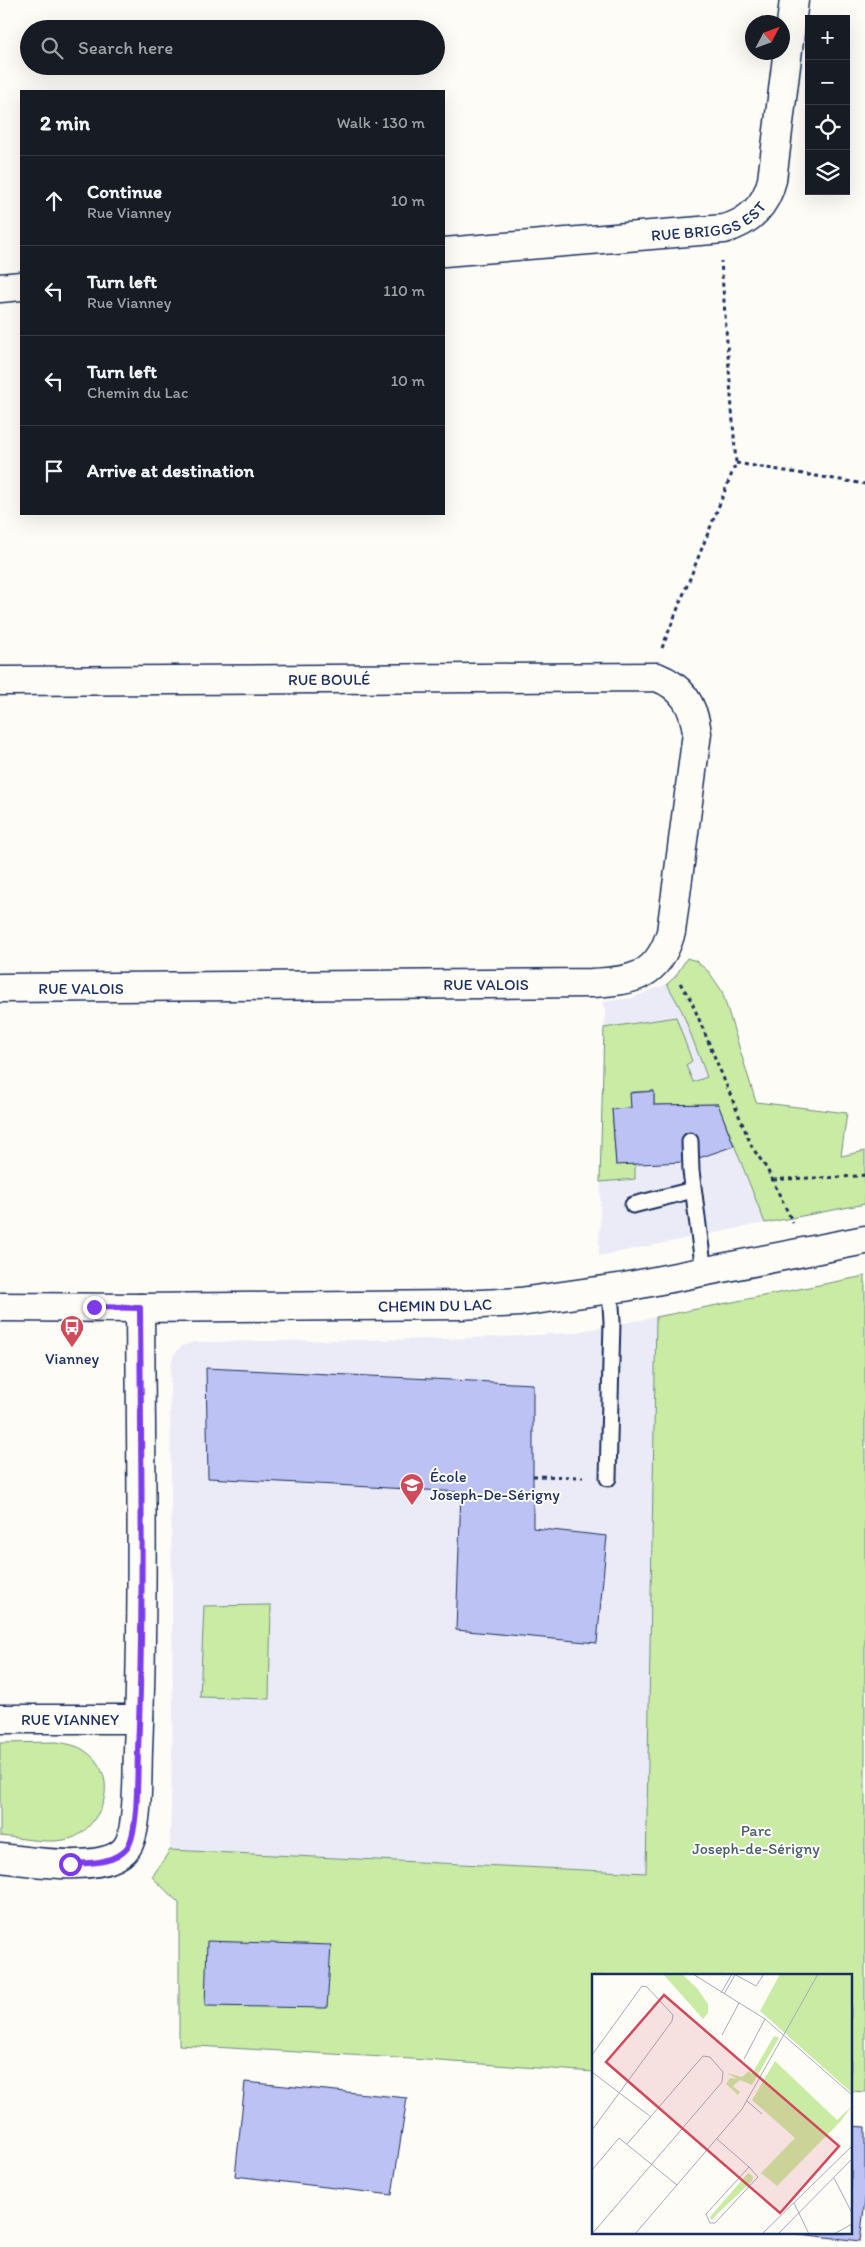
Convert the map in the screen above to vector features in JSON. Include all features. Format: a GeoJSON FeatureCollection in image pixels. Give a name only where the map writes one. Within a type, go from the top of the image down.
{"type":"FeatureCollection","features":[{"type":"Feature","properties":{"kind":"street","name":"RUE BRIGGS EST"},"geometry":{"type":"LineString","coordinates":[[445,252],[724,229],[734,226],[753,214],[763,205],[769,193],[772,180],[794,0]]}},
{"type":"Feature","properties":{"kind":"street"},"geometry":{"type":"LineString","coordinates":[[0,288],[20,286]]}},
{"type":"Feature","properties":{"kind":"street","name":"RUE BOULÉ"},"geometry":{"type":"LineString","coordinates":[[0,681],[658,666]]}},
{"type":"Feature","properties":{"kind":"street","name":"RUE VALOIS"},"geometry":{"type":"LineString","coordinates":[[0,988],[591,983],[613,982],[642,974],[661,958],[671,932],[697,733],[695,717],[690,704],[680,690],[668,681],[658,666]]}},
{"type":"Feature","properties":{"kind":"street","name":"CHEMIN DU LAC"},"geometry":{"type":"LineString","coordinates":[[0,1307],[140,1308],[460,1305],[520,1302],[610,1290],[865,1240]]}},
{"type":"Feature","properties":{"kind":"street","name":"RUE VIANNEY"},"geometry":{"type":"LineString","coordinates":[[0,1858],[70,1864],[94,1862],[110,1859],[120,1854],[128,1847],[132,1835],[140,1719],[141,1667],[140,1308]]}},
{"type":"Feature","properties":{"kind":"street","name":"RUE VIANNEY"},"geometry":{"type":"LineString","coordinates":[[0,1719],[140,1719]]}},
{"type":"Feature","properties":{"kind":"lane"},"geometry":{"type":"LineString","coordinates":[[690,1141],[693,1190],[704,1272]]}},
{"type":"Feature","properties":{"kind":"lane"},"geometry":{"type":"LineString","coordinates":[[632,1205],[693,1190]]}},
{"type":"Feature","properties":{"kind":"lane"},"geometry":{"type":"LineString","coordinates":[[608,1478],[612,1322],[610,1290]]}},
{"type":"Feature","properties":{"kind":"path"},"geometry":{"type":"LineString","coordinates":[[658,666],[736,463],[720,256]]}},
{"type":"Feature","properties":{"kind":"path"},"geometry":{"type":"LineString","coordinates":[[736,463],[865,484]]}},
{"type":"Feature","properties":{"kind":"path"},"geometry":{"type":"LineString","coordinates":[[675,978],[690,1000],[752,1147],[773,1180],[793,1222]]}},
{"type":"Feature","properties":{"kind":"path"},"geometry":{"type":"LineString","coordinates":[[773,1180],[807,1176],[836,1178],[865,1175]]}},
{"type":"Feature","properties":{"kind":"path"},"geometry":{"type":"LineString","coordinates":[[533,1476],[608,1478]]}},
{"type":"Feature","properties":{"kind":"shaded area"},"geometry":{"type":"Polygon","coordinates":[[[667,984],[682,1011],[765,1223],[599,1256],[605,1010],[602,1002],[632,998],[667,984]]]}},
{"type":"Feature","properties":{"kind":"shaded area","name":"École Joseph-De-Sérigny"},"geometry":{"type":"Polygon","coordinates":[[[656,1317],[646,1873],[170,1850],[173,1708],[170,1384],[171,1365],[174,1354],[182,1346],[193,1342],[443,1339],[520,1336],[571,1333],[656,1317]]]}},
{"type":"Feature","properties":{"kind":"green space"},"geometry":{"type":"Polygon","coordinates":[[[687,958],[696,961],[709,972],[722,991],[756,1102],[847,1113],[841,1156],[865,1151],[865,1204],[765,1223],[718,1104],[654,1105],[654,1091],[631,1092],[631,1108],[612,1109],[616,1164],[635,1164],[635,1179],[600,1182],[604,1028],[676,1017],[692,1061],[686,1065],[693,1082],[707,1077],[682,1011],[667,984],[675,977],[687,958]]]}},
{"type":"Feature","properties":{"kind":"green space","name":"Parc Joseph-de-Sérigny"},"geometry":{"type":"Polygon","coordinates":[[[865,1276],[865,2092],[852,2091],[852,1974],[592,1974],[592,2072],[179,2045],[179,1903],[152,1877],[170,1850],[646,1873],[656,1317],[865,1276]]]}},
{"type":"Feature","properties":{"kind":"green space"},"geometry":{"type":"Polygon","coordinates":[[[271,1605],[269,1699],[200,1697],[204,1606],[271,1605]]]}},
{"type":"Feature","properties":{"kind":"green space"},"geometry":{"type":"Polygon","coordinates":[[[57,1742],[82,1749],[99,1765],[105,1783],[104,1801],[100,1810],[88,1827],[72,1838],[46,1841],[0,1836],[0,1743],[57,1742]]]}},
{"type":"Feature","properties":{"kind":"building"},"geometry":{"type":"Polygon","coordinates":[[[654,1091],[654,1105],[718,1104],[734,1146],[699,1158],[696,1135],[685,1135],[685,1162],[616,1165],[612,1109],[631,1108],[630,1093],[654,1091]]]}},
{"type":"Feature","properties":{"kind":"building"},"geometry":{"type":"Polygon","coordinates":[[[206,1368],[533,1384],[533,1528],[607,1536],[597,1643],[456,1630],[461,1492],[208,1478],[206,1368]]]}},
{"type":"Feature","properties":{"kind":"building"},"geometry":{"type":"Polygon","coordinates":[[[207,1941],[331,1945],[327,2008],[205,2006],[207,1941]]]}},
{"type":"Feature","properties":{"kind":"building"},"geometry":{"type":"Polygon","coordinates":[[[245,2082],[407,2098],[392,2195],[235,2176],[245,2082]]]}},
{"type":"Feature","properties":{"kind":"building"},"geometry":{"type":"Polygon","coordinates":[[[852,2126],[865,2127],[865,2200],[860,2241],[800,2234],[852,2234],[852,2126]]]}},
{"type":"Feature","properties":{"kind":"place","name":"Vianney"},"geometry":{"type":"Point","coordinates":[72,1348]}},
{"type":"Feature","properties":{"kind":"place","name":"École Joseph-De-Sérigny"},"geometry":{"type":"Point","coordinates":[412,1506]}},
{"type":"Feature","properties":{"kind":"route"},"geometry":{"type":"LineString","coordinates":[[70,1864],[110,1859],[128,1847],[132,1835],[136,1792],[141,1667],[140,1308],[94,1307]]}}]}
